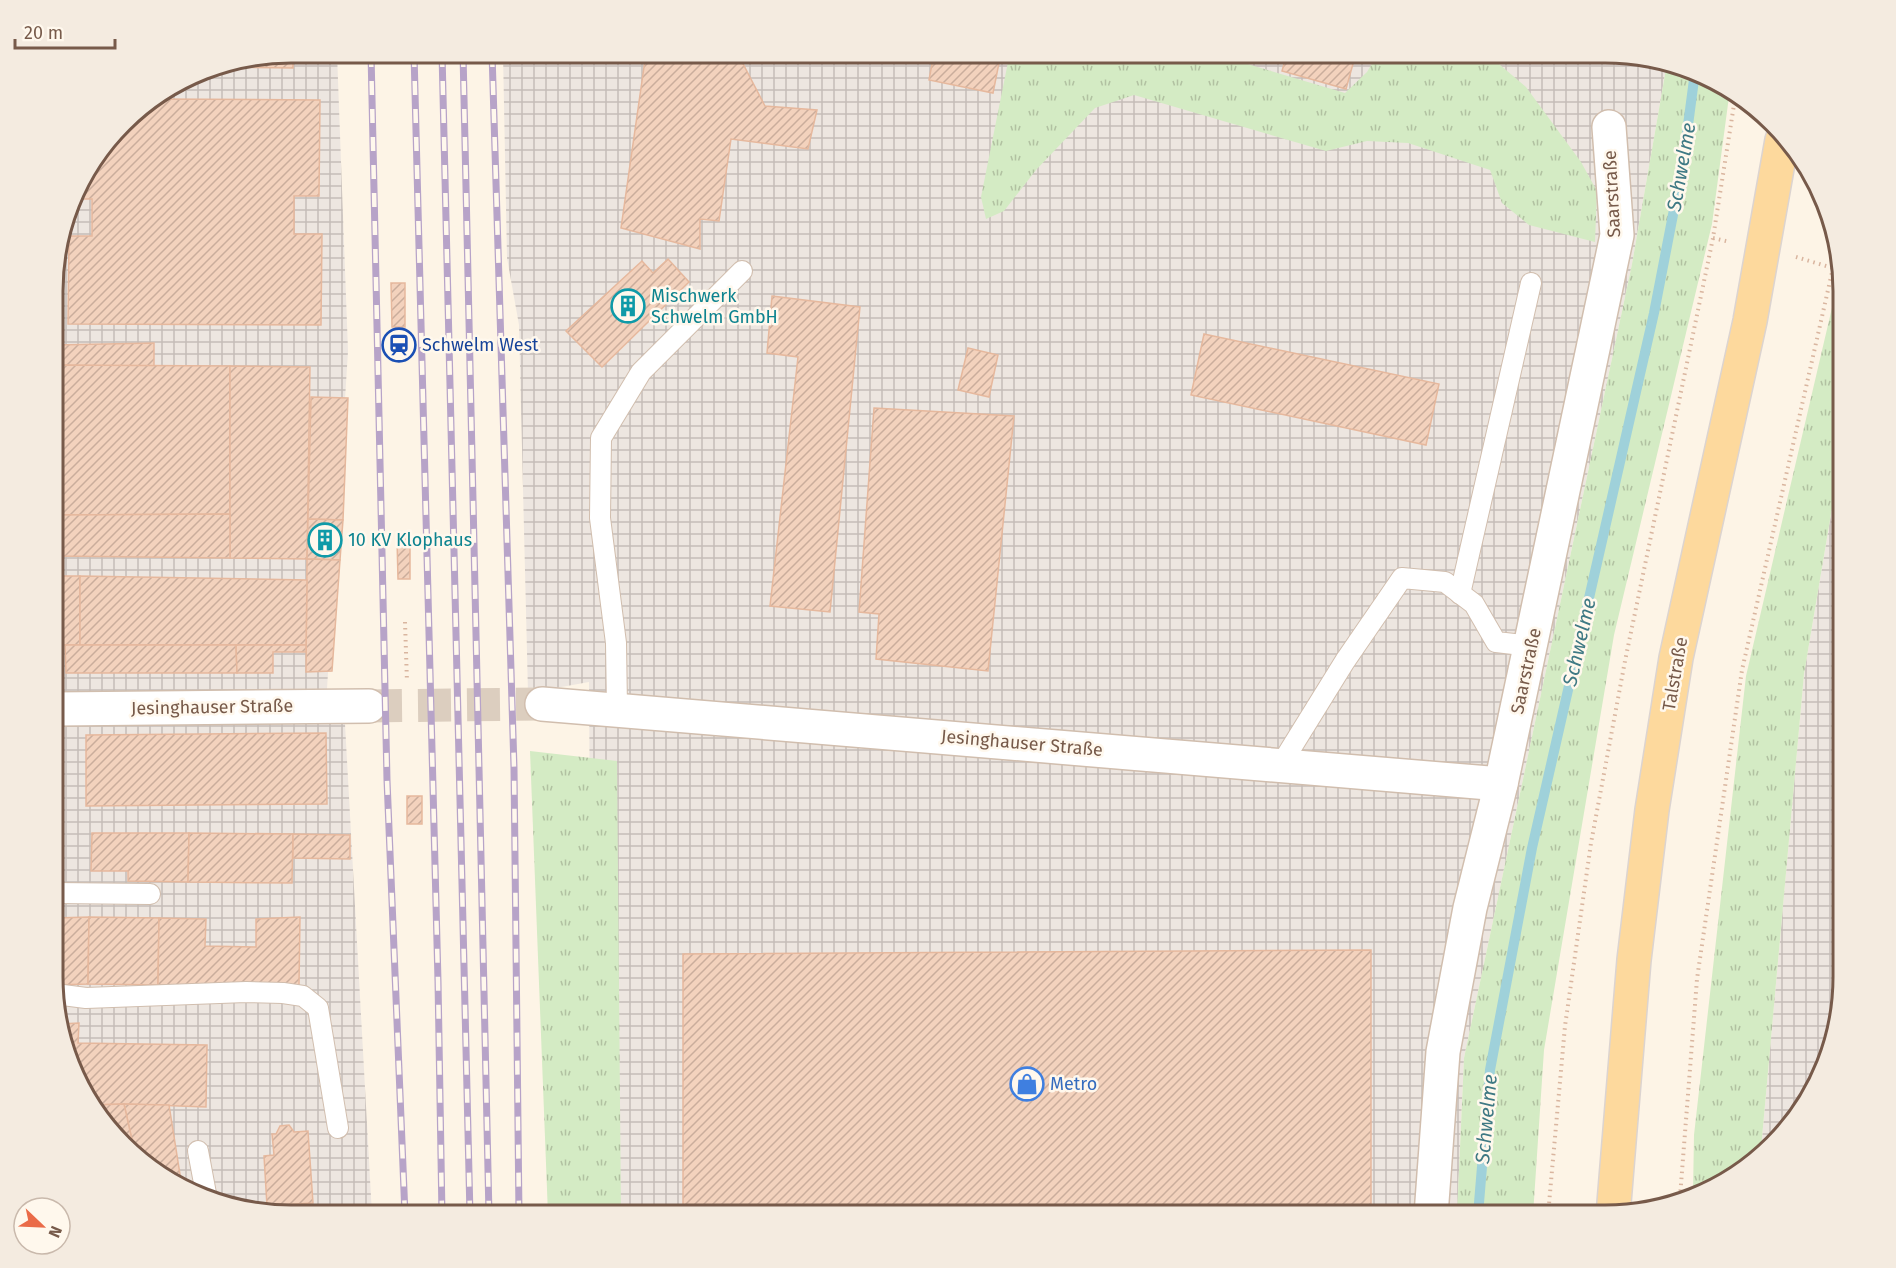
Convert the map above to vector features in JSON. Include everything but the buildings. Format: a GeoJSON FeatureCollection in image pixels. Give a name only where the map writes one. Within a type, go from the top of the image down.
{"type":"FeatureCollection","features":[{"type":"Feature","properties":{"kind":"main road","name":"Talstraße"},"geometry":{"type":"LineString","coordinates":[[1614,1205],[1634,960],[1652,810],[1677,658],[1750,321],[1781,146]]}},
{"type":"Feature","properties":{"kind":"street","name":"Saarstraße"},"geometry":{"type":"LineString","coordinates":[[1432,1205],[1443,1052],[1470,908],[1501,784],[1617,235],[1609,127]]}},
{"type":"Feature","properties":{"kind":"street","name":"Jesinghauser Straße"},"geometry":{"type":"LineString","coordinates":[[542,704],[617,708],[1501,784]]}},
{"type":"Feature","properties":{"kind":"street","name":"Jesinghauser Straße"},"geometry":{"type":"LineString","coordinates":[[63,709],[369,706]]}},
{"type":"Feature","properties":{"kind":"lane"},"geometry":{"type":"LineString","coordinates":[[617,708],[616,643],[600,518],[601,438],[641,372],[742,271]]}},
{"type":"Feature","properties":{"kind":"lane"},"geometry":{"type":"LineString","coordinates":[[1460,594],[1531,283]]}},
{"type":"Feature","properties":{"kind":"lane"},"geometry":{"type":"LineString","coordinates":[[1280,765],[1345,661],[1402,578],[1444,582],[1474,604],[1496,642],[1531,646]]}},
{"type":"Feature","properties":{"kind":"lane"},"geometry":{"type":"LineString","coordinates":[[63,893],[150,894]]}},
{"type":"Feature","properties":{"kind":"lane"},"geometry":{"type":"LineString","coordinates":[[63,995],[87,998],[246,992],[303,996],[318,1008],[338,1128]]}},
{"type":"Feature","properties":{"kind":"lane"},"geometry":{"type":"LineString","coordinates":[[198,1151],[205,1188]]}},
{"type":"Feature","properties":{"kind":"path"},"geometry":{"type":"LineString","coordinates":[[1549,1205],[1565,1026],[1590,843],[1625,661],[1713,238],[1734,103]]}},
{"type":"Feature","properties":{"kind":"path"},"geometry":{"type":"LineString","coordinates":[[1680,1192],[1696,979],[1742,670],[1832,271]]}},
{"type":"Feature","properties":{"kind":"path"},"geometry":{"type":"LineString","coordinates":[[405,622],[407,682]]}},
{"type":"Feature","properties":{"kind":"shaded area"},"geometry":{"type":"Polygon","coordinates":[[[276,63],[337,63],[348,351],[325,721],[345,724],[371,1205],[276,1205],[247,1201],[204,1188],[177,1174],[152,1158],[130,1138],[110,1116],[87,1078],[75,1050],[67,1021],[63,992],[63,276],[67,247],[80,204],[101,165],[130,130],[165,101],[204,80],[247,67],[276,63]]]}},
{"type":"Feature","properties":{"kind":"shaded area"},"geometry":{"type":"Polygon","coordinates":[[[503,63],[1620,63],[1666,71],[1632,264],[1464,1058],[1457,1205],[582,1205],[592,1171],[589,682],[528,693],[519,325],[507,258],[503,63]]]}},
{"type":"Feature","properties":{"kind":"shaded area"},"geometry":{"type":"Polygon","coordinates":[[[1833,502],[1833,992],[1829,1021],[1816,1064],[1786,1116],[1762,1142],[1804,674],[1833,502]]]}},
{"type":"Feature","properties":{"kind":"green space"},"geometry":{"type":"Polygon","coordinates":[[[1008,63],[1244,63],[1345,93],[1367,72],[1372,63],[1498,63],[1526,87],[1581,162],[1597,191],[1595,242],[1529,225],[1502,203],[1490,170],[1408,143],[1367,141],[1326,151],[1134,95],[1095,108],[1036,170],[1004,211],[986,219],[981,197],[1008,63]]]}},
{"type":"Feature","properties":{"kind":"green space"},"geometry":{"type":"Polygon","coordinates":[[[1666,71],[1692,80],[1729,100],[1712,224],[1614,635],[1544,1050],[1534,1205],[1457,1205],[1464,1058],[1632,264],[1666,71]]]}},
{"type":"Feature","properties":{"kind":"green space"},"geometry":{"type":"Polygon","coordinates":[[[1833,303],[1833,502],[1804,674],[1762,1142],[1731,1167],[1693,1187],[1694,1135],[1746,676],[1833,303]]]}},
{"type":"Feature","properties":{"kind":"green space"},"geometry":{"type":"Polygon","coordinates":[[[530,751],[617,761],[621,1205],[548,1205],[530,751]]]}},
{"type":"Feature","properties":{"kind":"waterway","name":"Schwelme"},"geometry":{"type":"LineString","coordinates":[[1479,1205],[1490,1070],[1532,848],[1654,313],[1683,163],[1694,81]]}},
{"type":"Feature","properties":{"kind":"tunnel"},"geometry":{"type":"LineString","coordinates":[[369,706],[542,704]]}},
{"type":"Feature","properties":{"kind":"railway"},"geometry":{"type":"LineString","coordinates":[[371,63],[387,780],[405,1205]]}},
{"type":"Feature","properties":{"kind":"railway"},"geometry":{"type":"LineString","coordinates":[[414,63],[442,1205]]}},
{"type":"Feature","properties":{"kind":"railway"},"geometry":{"type":"LineString","coordinates":[[442,63],[470,1205]]}},
{"type":"Feature","properties":{"kind":"railway"},"geometry":{"type":"LineString","coordinates":[[463,63],[489,1205]]}},
{"type":"Feature","properties":{"kind":"railway"},"geometry":{"type":"LineString","coordinates":[[492,63],[514,768],[519,1205]]}},
{"type":"Feature","properties":{"kind":"place","name":"Mischwerk Schwelm GmbH"},"geometry":{"type":"Point","coordinates":[628,306]}},
{"type":"Feature","properties":{"kind":"place","name":"Schwelm West"},"geometry":{"type":"Point","coordinates":[399,345]}},
{"type":"Feature","properties":{"kind":"place","name":"10 KV Klophaus"},"geometry":{"type":"Point","coordinates":[325,540]}},
{"type":"Feature","properties":{"kind":"place","name":"Metro"},"geometry":{"type":"Point","coordinates":[1027,1084]}}]}
